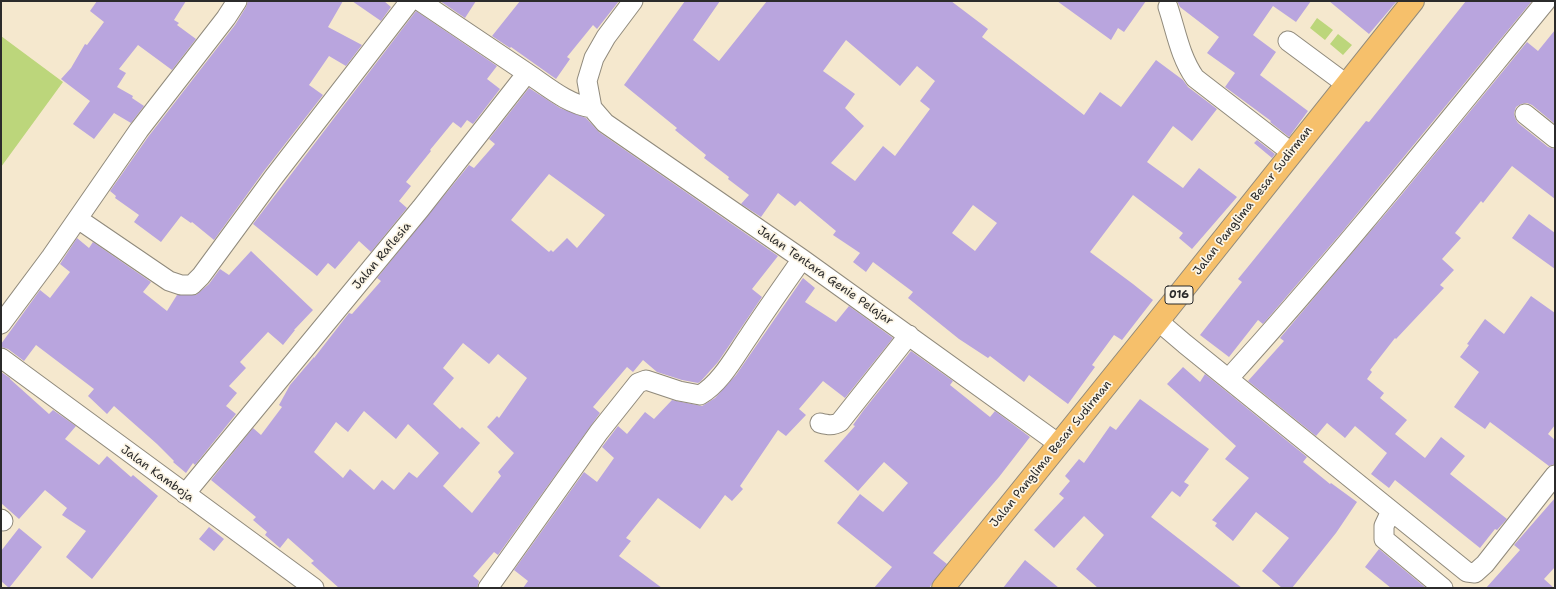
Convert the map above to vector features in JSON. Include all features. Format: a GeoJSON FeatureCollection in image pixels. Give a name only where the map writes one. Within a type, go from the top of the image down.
{"type":"FeatureCollection","features":[{"type":"Feature","properties":{"kind":"main road","name":"Jalan Panglima Besar Sudirman"},"geometry":{"type":"LineString","coordinates":[[943,588],[1158,321],[1412,1]]}},
{"type":"Feature","properties":{"kind":"street"},"geometry":{"type":"LineString","coordinates":[[1,324],[78,219],[139,130],[226,18],[237,1]]}},
{"type":"Feature","properties":{"kind":"street"},"geometry":{"type":"LineString","coordinates":[[78,219],[169,281],[181,285],[192,285],[201,276],[273,178],[410,1]]}},
{"type":"Feature","properties":{"kind":"street"},"geometry":{"type":"LineString","coordinates":[[420,1],[566,100],[580,106],[592,108],[587,81],[594,58],[606,37],[632,1]]}},
{"type":"Feature","properties":{"kind":"street"},"geometry":{"type":"LineString","coordinates":[[1228,379],[1269,334],[1402,177],[1546,1]]}},
{"type":"Feature","properties":{"kind":"street"},"geometry":{"type":"LineString","coordinates":[[1168,7],[1182,54],[1195,78],[1292,153]]}},
{"type":"Feature","properties":{"kind":"street"},"geometry":{"type":"LineString","coordinates":[[1288,41],[1346,84]]}},
{"type":"Feature","properties":{"kind":"street","name":"Jalan Raflesia"},"geometry":{"type":"LineString","coordinates":[[185,494],[421,208],[527,73]]}},
{"type":"Feature","properties":{"kind":"street","name":"Jalan Tentara Genie Pelajar"},"geometry":{"type":"LineString","coordinates":[[592,108],[605,123],[802,259],[1059,444]]}},
{"type":"Feature","properties":{"kind":"street"},"geometry":{"type":"LineString","coordinates":[[1524,114],[1555,138]]}},
{"type":"Feature","properties":{"kind":"street"},"geometry":{"type":"LineString","coordinates":[[488,588],[599,432],[638,383],[646,380],[679,391],[700,395],[707,391],[733,359],[802,259]]}},
{"type":"Feature","properties":{"kind":"street"},"geometry":{"type":"LineString","coordinates":[[1158,321],[1467,572],[1475,573],[1555,474]]}},
{"type":"Feature","properties":{"kind":"street"},"geometry":{"type":"LineString","coordinates":[[820,423],[830,426],[840,422],[909,335]]}},
{"type":"Feature","properties":{"kind":"street","name":"Jalan Kamboja"},"geometry":{"type":"LineString","coordinates":[[1,358],[314,588]]}},
{"type":"Feature","properties":{"kind":"street"},"geometry":{"type":"LineString","coordinates":[[1391,511],[1384,526],[1384,539],[1443,588]]}},
{"type":"Feature","properties":{"kind":"green space"},"geometry":{"type":"Polygon","coordinates":[[[1317,18],[1333,30],[1325,40],[1310,28],[1317,18]]]}},
{"type":"Feature","properties":{"kind":"green space"},"geometry":{"type":"Polygon","coordinates":[[[1338,34],[1352,45],[1343,55],[1330,44],[1338,34]]]}},
{"type":"Feature","properties":{"kind":"green space"},"geometry":{"type":"Polygon","coordinates":[[[1,36],[63,82],[1,167],[1,36]]]}},
{"type":"Feature","properties":{"kind":"building"},"geometry":{"type":"Polygon","coordinates":[[[97,1],[186,1],[174,20],[179,23],[177,25],[196,39],[172,70],[138,45],[119,69],[126,73],[117,87],[133,96],[132,98],[144,106],[131,123],[114,113],[94,139],[73,124],[90,101],[61,79],[71,68],[85,44],[87,45],[104,22],[90,11],[97,1]]]}},
{"type":"Feature","properties":{"kind":"building"},"geometry":{"type":"Polygon","coordinates":[[[248,1],[343,1],[328,27],[362,45],[346,66],[329,56],[309,85],[323,95],[264,171],[214,240],[192,222],[191,223],[181,216],[161,242],[134,222],[139,215],[115,198],[116,196],[110,191],[148,137],[235,25],[248,1]]]}},
{"type":"Feature","properties":{"kind":"building"},"geometry":{"type":"Polygon","coordinates":[[[352,1],[384,1],[391,7],[381,21],[352,1]]]}},
{"type":"Feature","properties":{"kind":"building"},"geometry":{"type":"Polygon","coordinates":[[[440,1],[476,1],[465,18],[440,1]]]}},
{"type":"Feature","properties":{"kind":"building"},"geometry":{"type":"Polygon","coordinates":[[[520,1],[619,1],[597,29],[593,25],[567,57],[570,59],[556,79],[511,47],[510,48],[492,36],[520,1]]]}},
{"type":"Feature","properties":{"kind":"building"},"geometry":{"type":"Polygon","coordinates":[[[685,1],[720,1],[693,40],[719,61],[767,1],[951,1],[988,29],[982,37],[1084,115],[1100,92],[1121,107],[1156,60],[1183,80],[1188,87],[1217,109],[1192,141],[1173,126],[1147,162],[1183,188],[1199,168],[1237,197],[1192,249],[1179,238],[1183,233],[1133,195],[1090,252],[1153,300],[1122,340],[1114,335],[1092,365],[1095,367],[1068,404],[1029,375],[1024,382],[990,356],[988,358],[959,339],[908,298],[913,292],[873,262],[866,272],[853,262],[860,253],[833,235],[836,231],[800,201],[795,206],[778,193],[761,217],[741,204],[749,195],[728,179],[729,177],[704,158],[706,155],[675,130],[677,128],[624,85],[685,1]],[[846,40],[823,71],[855,94],[845,108],[864,126],[831,163],[855,181],[883,146],[895,156],[930,109],[920,101],[935,81],[917,66],[900,86],[846,40]],[[973,205],[952,233],[975,251],[997,223],[973,205]]]}},
{"type":"Feature","properties":{"kind":"building"},"geometry":{"type":"Polygon","coordinates":[[[1057,1],[1146,1],[1124,32],[1118,28],[1111,40],[1057,1]]]}},
{"type":"Feature","properties":{"kind":"building"},"geometry":{"type":"Polygon","coordinates":[[[1177,1],[1311,1],[1296,22],[1273,6],[1253,35],[1276,52],[1260,75],[1308,111],[1289,137],[1270,122],[1271,121],[1225,87],[1235,73],[1207,53],[1219,37],[1180,7],[1177,1]]]}},
{"type":"Feature","properties":{"kind":"building"},"geometry":{"type":"Polygon","coordinates":[[[1329,1],[1397,1],[1369,34],[1329,1]]]}},
{"type":"Feature","properties":{"kind":"building"},"geometry":{"type":"Polygon","coordinates":[[[1466,1],[1532,1],[1342,232],[1263,324],[1258,320],[1229,357],[1200,335],[1242,282],[1238,279],[1366,121],[1369,122],[1466,1]]]}},
{"type":"Feature","properties":{"kind":"building"},"geometry":{"type":"Polygon","coordinates":[[[416,11],[497,66],[487,79],[500,89],[473,124],[467,120],[461,128],[453,122],[430,150],[431,151],[406,182],[411,186],[399,201],[407,208],[371,252],[359,241],[335,269],[328,263],[317,276],[253,224],[416,11]]]}},
{"type":"Feature","properties":{"kind":"building"},"geometry":{"type":"Polygon","coordinates":[[[1555,30],[1555,124],[1532,105],[1527,103],[1516,107],[1514,113],[1518,123],[1548,147],[1555,149],[1555,199],[1512,166],[1483,203],[1481,201],[1455,233],[1461,238],[1442,259],[1454,270],[1440,285],[1444,288],[1396,339],[1395,338],[1370,370],[1372,372],[1367,379],[1384,393],[1380,398],[1407,420],[1395,434],[1425,458],[1441,437],[1465,456],[1450,474],[1507,519],[1497,530],[1495,529],[1480,548],[1395,480],[1389,488],[1371,474],[1387,453],[1355,426],[1345,438],[1327,423],[1316,436],[1248,381],[1284,341],[1280,338],[1398,199],[1527,42],[1538,51],[1555,30]]]}},
{"type":"Feature","properties":{"kind":"building"},"geometry":{"type":"Polygon","coordinates":[[[529,88],[560,108],[586,118],[599,132],[778,256],[752,289],[762,297],[718,362],[701,381],[698,383],[682,380],[657,372],[643,360],[633,372],[627,367],[593,407],[600,413],[498,555],[494,552],[473,576],[479,581],[477,588],[339,588],[311,563],[314,561],[288,538],[280,548],[265,535],[267,532],[253,520],[256,517],[211,480],[253,428],[261,435],[282,407],[279,405],[290,385],[314,358],[349,313],[352,314],[381,281],[377,278],[469,165],[474,168],[495,144],[489,139],[529,88]],[[549,174],[511,220],[549,252],[551,250],[553,252],[567,238],[577,248],[605,215],[549,174]],[[463,343],[443,368],[454,378],[433,404],[460,429],[462,427],[480,443],[443,486],[472,513],[501,476],[498,472],[514,453],[487,427],[497,416],[499,418],[527,378],[498,354],[489,364],[463,343]],[[364,411],[348,432],[336,422],[314,452],[343,478],[350,469],[374,490],[382,480],[394,490],[409,472],[417,478],[439,453],[408,424],[396,439],[364,411]]]}},
{"type":"Feature","properties":{"kind":"building"},"geometry":{"type":"Polygon","coordinates":[[[1257,140],[1275,154],[1272,158],[1254,143],[1257,140]]]}},
{"type":"Feature","properties":{"kind":"building"},"geometry":{"type":"Polygon","coordinates":[[[1529,214],[1555,233],[1555,269],[1512,238],[1529,214]]]}},
{"type":"Feature","properties":{"kind":"building"},"geometry":{"type":"Polygon","coordinates":[[[77,238],[89,248],[93,242],[151,282],[143,292],[167,311],[177,295],[196,295],[209,284],[220,269],[229,275],[251,251],[313,310],[294,330],[283,345],[268,332],[240,362],[246,368],[229,386],[237,393],[226,406],[236,414],[195,465],[193,463],[186,473],[173,462],[174,461],[157,444],[114,406],[107,414],[88,396],[94,389],[36,345],[24,361],[8,349],[1,347],[1,344],[40,290],[50,298],[70,272],[60,264],[77,238]]]}},
{"type":"Feature","properties":{"kind":"building"},"geometry":{"type":"Polygon","coordinates":[[[803,278],[815,288],[805,302],[836,322],[849,306],[893,338],[845,398],[823,381],[799,409],[806,415],[786,436],[778,430],[740,486],[743,489],[732,501],[725,495],[700,529],[658,498],[626,538],[631,541],[619,556],[662,588],[523,588],[528,581],[514,570],[584,472],[597,482],[614,458],[602,447],[618,426],[627,434],[645,412],[654,419],[672,400],[702,406],[715,398],[736,375],[803,278]]]}},
{"type":"Feature","properties":{"kind":"building"},"geometry":{"type":"Polygon","coordinates":[[[1531,296],[1555,313],[1555,425],[1548,434],[1555,440],[1555,464],[1549,466],[1490,422],[1485,429],[1454,407],[1479,372],[1460,357],[1469,345],[1467,344],[1485,319],[1504,334],[1531,296]]]}},
{"type":"Feature","properties":{"kind":"building"},"geometry":{"type":"Polygon","coordinates":[[[911,351],[953,381],[950,385],[990,417],[995,411],[1030,437],[999,477],[933,553],[947,564],[929,588],[874,588],[892,567],[837,523],[860,494],[883,512],[908,483],[884,462],[858,491],[824,461],[855,426],[853,425],[863,411],[911,351]]]}},
{"type":"Feature","properties":{"kind":"building"},"geometry":{"type":"Polygon","coordinates":[[[1183,367],[1200,382],[1205,374],[1307,457],[1303,462],[1330,484],[1331,483],[1357,502],[1336,533],[1292,588],[1282,588],[1262,571],[1289,538],[1256,512],[1233,541],[1215,526],[1217,523],[1212,520],[1249,478],[1225,459],[1236,446],[1167,384],[1183,367]]]}},
{"type":"Feature","properties":{"kind":"building"},"geometry":{"type":"Polygon","coordinates":[[[1,372],[10,378],[49,414],[53,410],[76,426],[65,439],[99,465],[107,456],[131,477],[133,475],[158,496],[92,579],[66,557],[86,531],[62,515],[67,508],[45,490],[19,519],[1,503],[1,372]]]}},
{"type":"Feature","properties":{"kind":"building"},"geometry":{"type":"Polygon","coordinates":[[[1140,399],[1209,449],[1184,482],[1189,485],[1180,497],[1172,491],[1151,517],[1242,588],[1098,588],[1076,569],[1104,535],[1084,516],[1054,548],[1034,530],[1064,498],[1059,494],[1070,481],[1065,476],[1079,459],[1084,463],[1110,426],[1116,430],[1140,399]]]}},
{"type":"Feature","properties":{"kind":"building"},"geometry":{"type":"Polygon","coordinates":[[[1555,498],[1555,567],[1544,579],[1554,588],[1486,588],[1520,550],[1514,545],[1555,498]]]}},
{"type":"Feature","properties":{"kind":"building"},"geometry":{"type":"Polygon","coordinates":[[[209,527],[224,539],[214,551],[199,539],[209,527]]]}},
{"type":"Feature","properties":{"kind":"building"},"geometry":{"type":"Polygon","coordinates":[[[19,528],[42,547],[9,588],[1,581],[1,551],[19,528]]]}},
{"type":"Feature","properties":{"kind":"building"},"geometry":{"type":"Polygon","coordinates":[[[1379,549],[1426,588],[1391,588],[1365,567],[1379,549]]]}},
{"type":"Feature","properties":{"kind":"building"},"geometry":{"type":"Polygon","coordinates":[[[1025,560],[1059,588],[1003,588],[1025,560]]]}}]}
